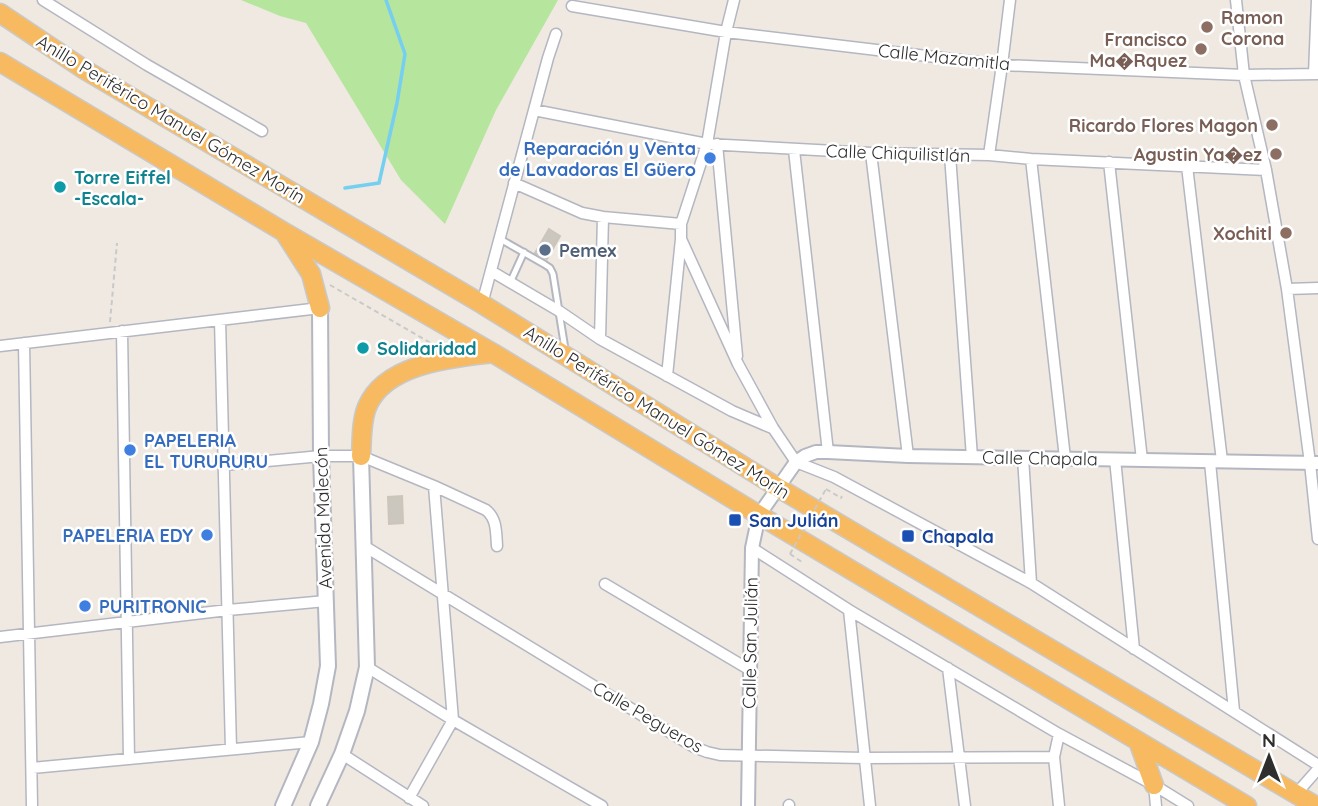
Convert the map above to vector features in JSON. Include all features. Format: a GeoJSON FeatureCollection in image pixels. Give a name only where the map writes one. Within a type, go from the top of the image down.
{"type":"FeatureCollection","features":[{"type":"Feature","properties":{"kind":"highway","name":"Anillo Periférico Manuel Gómez Morín"},"geometry":{"type":"LineString","coordinates":[[0,13],[85,70],[482,304],[777,487],[1316,806]]}},
{"type":"Feature","properties":{"kind":"highway","name":"Anillo Periférico Manuel Gómez Morín"},"geometry":{"type":"LineString","coordinates":[[0,62],[493,353],[1247,806]]}},
{"type":"Feature","properties":{"kind":"highway","name":"Avenida Malecón"},"geometry":{"type":"LineString","coordinates":[[284,232],[311,274],[320,308]]}},
{"type":"Feature","properties":{"kind":"highway"},"geometry":{"type":"LineString","coordinates":[[360,456],[362,426],[368,405],[380,388],[398,374],[419,366],[493,353]]}},
{"type":"Feature","properties":{"kind":"highway"},"geometry":{"type":"LineString","coordinates":[[1138,741],[1154,785]]}},
{"type":"Feature","properties":{"kind":"main road","name":"Avenida Malecón"},"geometry":{"type":"LineString","coordinates":[[283,806],[310,742],[328,666],[321,456],[320,308]]}},
{"type":"Feature","properties":{"kind":"main road"},"geometry":{"type":"LineString","coordinates":[[318,806],[342,754],[357,711],[367,667],[360,456]]}},
{"type":"Feature","properties":{"kind":"street"},"geometry":{"type":"LineString","coordinates":[[43,0],[147,65],[262,131]]}},
{"type":"Feature","properties":{"kind":"street"},"geometry":{"type":"LineString","coordinates":[[734,0],[726,32],[712,144],[738,364]]}},
{"type":"Feature","properties":{"kind":"street"},"geometry":{"type":"LineString","coordinates":[[989,155],[1010,0]]}},
{"type":"Feature","properties":{"kind":"street"},"geometry":{"type":"LineString","coordinates":[[1236,0],[1244,75],[1266,170],[1314,463],[1318,539]]}},
{"type":"Feature","properties":{"kind":"street"},"geometry":{"type":"LineString","coordinates":[[1316,74],[1317,0]]}},
{"type":"Feature","properties":{"kind":"street","name":"Calle Mazamitla"},"geometry":{"type":"LineString","coordinates":[[572,6],[726,32],[1002,65],[1244,75],[1316,74]]}},
{"type":"Feature","properties":{"kind":"street"},"geometry":{"type":"LineString","coordinates":[[482,304],[556,34]]}},
{"type":"Feature","properties":{"kind":"street","name":"Calle Chiquilistlán"},"geometry":{"type":"LineString","coordinates":[[534,110],[712,144],[1266,170]]}},
{"type":"Feature","properties":{"kind":"street"},"geometry":{"type":"LineString","coordinates":[[667,376],[681,224],[712,144]]}},
{"type":"Feature","properties":{"kind":"street"},"geometry":{"type":"LineString","coordinates":[[794,149],[828,452]]}},
{"type":"Feature","properties":{"kind":"street"},"geometry":{"type":"LineString","coordinates":[[871,153],[908,456]]}},
{"type":"Feature","properties":{"kind":"street"},"geometry":{"type":"LineString","coordinates":[[950,155],[972,457]]}},
{"type":"Feature","properties":{"kind":"street"},"geometry":{"type":"LineString","coordinates":[[1031,159],[1065,458]]}},
{"type":"Feature","properties":{"kind":"street"},"geometry":{"type":"LineString","coordinates":[[1109,162],[1142,460]]}},
{"type":"Feature","properties":{"kind":"street"},"geometry":{"type":"LineString","coordinates":[[1187,166],[1216,462],[1234,711]]}},
{"type":"Feature","properties":{"kind":"street"},"geometry":{"type":"LineString","coordinates":[[514,183],[582,213],[681,224]]}},
{"type":"Feature","properties":{"kind":"street"},"geometry":{"type":"LineString","coordinates":[[600,339],[603,217]]}},
{"type":"Feature","properties":{"kind":"street"},"geometry":{"type":"LineString","coordinates":[[681,239],[738,364],[772,428],[796,462],[834,477],[1031,583],[1234,711],[1318,767],[1296,794]]}},
{"type":"Feature","properties":{"kind":"street"},"geometry":{"type":"LineString","coordinates":[[491,271],[600,339],[732,411],[772,428]]}},
{"type":"Feature","properties":{"kind":"street"},"geometry":{"type":"LineString","coordinates":[[1287,289],[1318,288]]}},
{"type":"Feature","properties":{"kind":"street"},"geometry":{"type":"LineString","coordinates":[[0,345],[320,308]]}},
{"type":"Feature","properties":{"kind":"street"},"geometry":{"type":"LineString","coordinates":[[220,320],[231,749]]}},
{"type":"Feature","properties":{"kind":"street"},"geometry":{"type":"LineString","coordinates":[[122,331],[130,759]]}},
{"type":"Feature","properties":{"kind":"street"},"geometry":{"type":"LineString","coordinates":[[24,343],[32,806]]}},
{"type":"Feature","properties":{"kind":"street","name":"Calle Chapala"},"geometry":{"type":"LineString","coordinates":[[796,462],[816,452],[828,452],[908,456],[1314,463]]}},
{"type":"Feature","properties":{"kind":"street"},"geometry":{"type":"LineString","coordinates":[[224,465],[321,456],[360,456],[486,510],[493,515],[496,524],[497,545]]}},
{"type":"Feature","properties":{"kind":"street"},"geometry":{"type":"LineString","coordinates":[[1023,457],[1031,583]]}},
{"type":"Feature","properties":{"kind":"street"},"geometry":{"type":"LineString","coordinates":[[1115,459],[1135,649]]}},
{"type":"Feature","properties":{"kind":"street"},"geometry":{"type":"LineString","coordinates":[[777,487],[796,462]]}},
{"type":"Feature","properties":{"kind":"street"},"geometry":{"type":"LineString","coordinates":[[410,798],[453,720],[434,486]]}},
{"type":"Feature","properties":{"kind":"street","name":"Calle San Julián"},"geometry":{"type":"LineString","coordinates":[[748,806],[752,548],[759,515],[777,487]]}},
{"type":"Feature","properties":{"kind":"street","name":"Calle Pegueros"},"geometry":{"type":"LineString","coordinates":[[363,546],[706,752],[720,755],[864,758],[1054,757]]}},
{"type":"Feature","properties":{"kind":"street"},"geometry":{"type":"LineString","coordinates":[[752,548],[849,610],[1059,734],[1188,806]]}},
{"type":"Feature","properties":{"kind":"street"},"geometry":{"type":"LineString","coordinates":[[605,584],[750,670]]}},
{"type":"Feature","properties":{"kind":"street"},"geometry":{"type":"LineString","coordinates":[[0,637],[326,601]]}},
{"type":"Feature","properties":{"kind":"street"},"geometry":{"type":"LineString","coordinates":[[849,610],[870,806]]}},
{"type":"Feature","properties":{"kind":"street"},"geometry":{"type":"LineString","coordinates":[[367,667],[602,806]]}},
{"type":"Feature","properties":{"kind":"street"},"geometry":{"type":"LineString","coordinates":[[948,668],[965,806]]}},
{"type":"Feature","properties":{"kind":"street"},"geometry":{"type":"LineString","coordinates":[[1059,734],[1054,757],[1059,806]]}},
{"type":"Feature","properties":{"kind":"street"},"geometry":{"type":"LineString","coordinates":[[32,768],[310,742]]}},
{"type":"Feature","properties":{"kind":"street"},"geometry":{"type":"LineString","coordinates":[[342,754],[423,806]]}},
{"type":"Feature","properties":{"kind":"street"},"geometry":{"type":"LineString","coordinates":[[1154,785],[1157,806]]}},
{"type":"Feature","properties":{"kind":"lane"},"geometry":{"type":"LineString","coordinates":[[500,239],[550,268],[566,356]]}},
{"type":"Feature","properties":{"kind":"lane"},"geometry":{"type":"LineString","coordinates":[[510,283],[524,253]]}},
{"type":"Feature","properties":{"kind":"path"},"geometry":{"type":"LineString","coordinates":[[109,333],[117,243]]}},
{"type":"Feature","properties":{"kind":"path"},"geometry":{"type":"LineString","coordinates":[[311,274],[456,358]]}},
{"type":"Feature","properties":{"kind":"path"},"geometry":{"type":"LineString","coordinates":[[790,554],[826,489]]}},
{"type":"Feature","properties":{"kind":"green space"},"geometry":{"type":"Polygon","coordinates":[[[241,0],[558,0],[496,110],[445,224],[401,180],[306,23],[241,0]]]}},
{"type":"Feature","properties":{"kind":"building","name":"Pemex"},"geometry":{"type":"Polygon","coordinates":[[[549,229],[560,236],[547,259],[535,253],[549,229]]]}},
{"type":"Feature","properties":{"kind":"building"},"geometry":{"type":"Polygon","coordinates":[[[402,496],[403,523],[389,524],[388,497],[402,496]]]}},
{"type":"Feature","properties":{"kind":"waterway"},"geometry":{"type":"LineString","coordinates":[[345,188],[379,183],[397,103],[405,54],[386,0]]}},
{"type":"Feature","properties":{"kind":"place","name":"Ramon Corona"},"geometry":{"type":"Point","coordinates":[1207,27]}},
{"type":"Feature","properties":{"kind":"place","name":"Francisco Ma�Rquez"},"geometry":{"type":"Point","coordinates":[1201,49]}},
{"type":"Feature","properties":{"kind":"place","name":"Ricardo Flores Magon"},"geometry":{"type":"Point","coordinates":[1272,125]}},
{"type":"Feature","properties":{"kind":"place","name":"Agustin Ya�ez"},"geometry":{"type":"Point","coordinates":[1276,154]}},
{"type":"Feature","properties":{"kind":"place","name":"Reparación y Venta de Lavadoras El Güero"},"geometry":{"type":"Point","coordinates":[710,158]}},
{"type":"Feature","properties":{"kind":"place","name":"Torre Eiffel -Escala-"},"geometry":{"type":"Point","coordinates":[60,187]}},
{"type":"Feature","properties":{"kind":"place","name":"Xochitl"},"geometry":{"type":"Point","coordinates":[1286,233]}},
{"type":"Feature","properties":{"kind":"place","name":"Pemex"},"geometry":{"type":"Point","coordinates":[545,250]}},
{"type":"Feature","properties":{"kind":"place","name":"Solidaridad"},"geometry":{"type":"Point","coordinates":[363,348]}},
{"type":"Feature","properties":{"kind":"place","name":"PAPELERIA EL TURURURU"},"geometry":{"type":"Point","coordinates":[130,450]}},
{"type":"Feature","properties":{"kind":"place","name":"San Julián"},"geometry":{"type":"Point","coordinates":[735,520]}},
{"type":"Feature","properties":{"kind":"place","name":"PAPELERIA EDY"},"geometry":{"type":"Point","coordinates":[207,535]}},
{"type":"Feature","properties":{"kind":"place","name":"Chapala"},"geometry":{"type":"Point","coordinates":[908,536]}},
{"type":"Feature","properties":{"kind":"place","name":"PURITRONIC"},"geometry":{"type":"Point","coordinates":[85,606]}}]}
